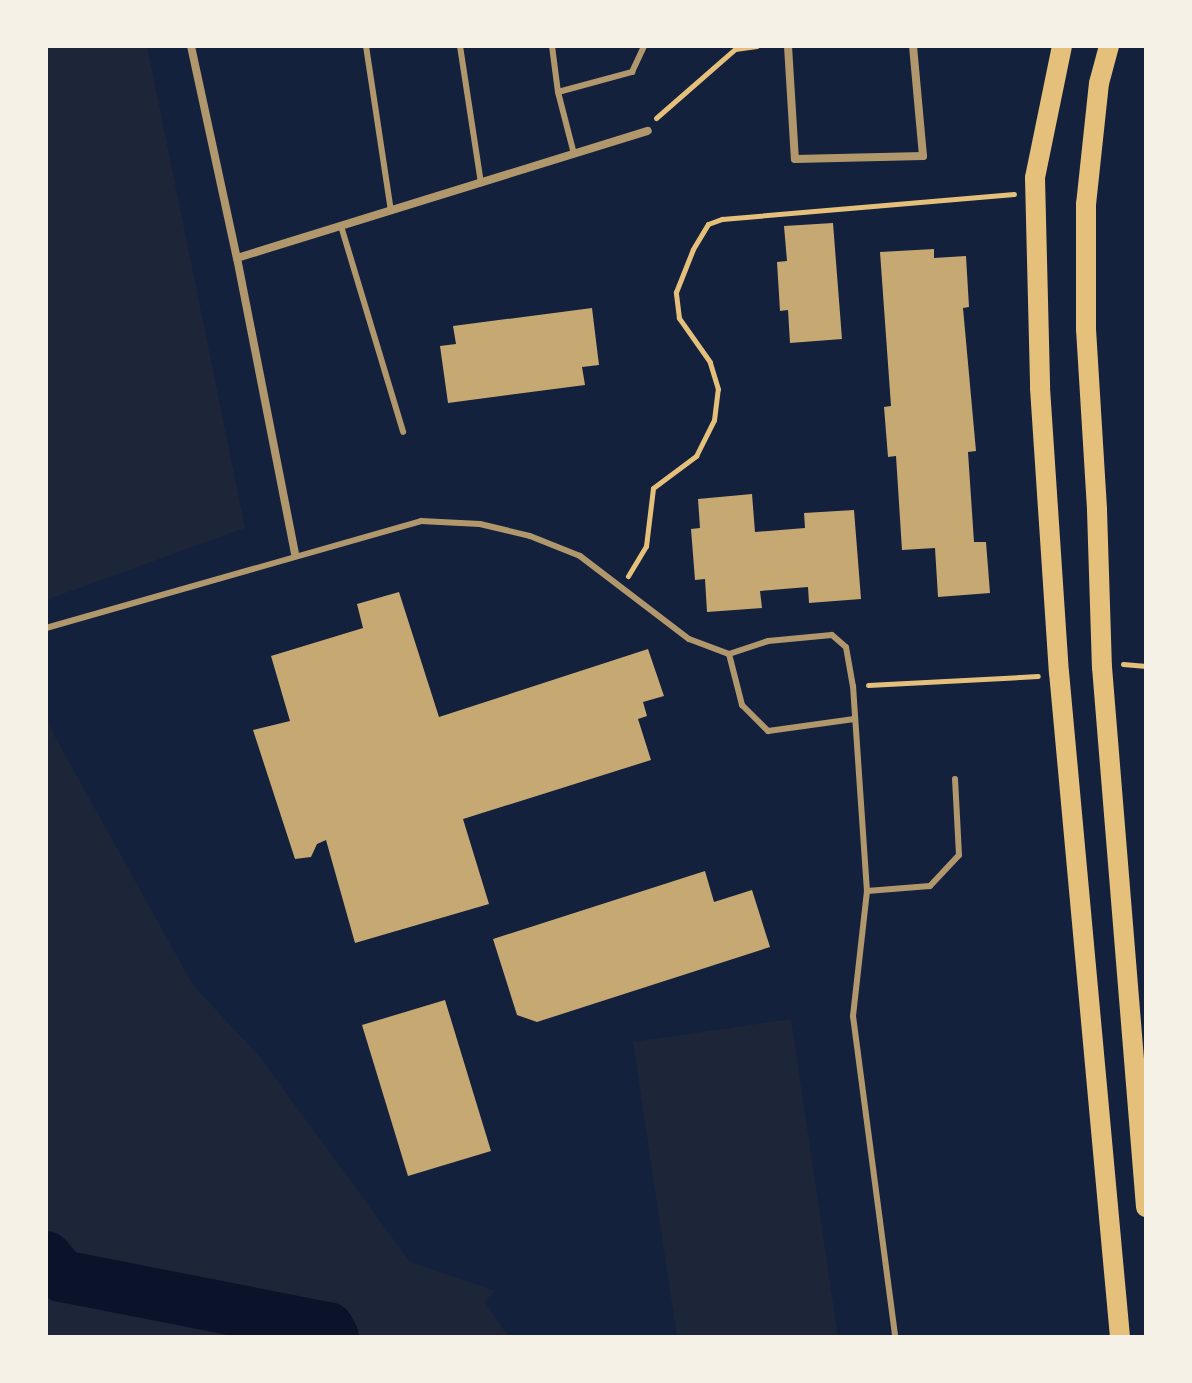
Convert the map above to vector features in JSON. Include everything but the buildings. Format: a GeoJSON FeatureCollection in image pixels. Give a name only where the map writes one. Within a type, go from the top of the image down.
{"type":"FeatureCollection","features":[{"type":"Feature","properties":{"kind":"main road"},"geometry":{"type":"LineString","coordinates":[[1062,46],[1041,141],[1035,196],[1040,388],[1059,672],[1120,1337]]}},
{"type":"Feature","properties":{"kind":"main road"},"geometry":{"type":"LineString","coordinates":[[1109,46],[1099,83],[1086,204],[1086,329],[1102,667],[1146,1207]]}},
{"type":"Feature","properties":{"kind":"street"},"geometry":{"type":"LineString","coordinates":[[191,46],[237,258],[295,554]]}},
{"type":"Feature","properties":{"kind":"street"},"geometry":{"type":"LineString","coordinates":[[788,46],[795,159],[923,156],[913,46]]}},
{"type":"Feature","properties":{"kind":"street"},"geometry":{"type":"LineString","coordinates":[[237,258],[648,131]]}},
{"type":"Feature","properties":{"kind":"lane"},"geometry":{"type":"LineString","coordinates":[[366,46],[391,211]]}},
{"type":"Feature","properties":{"kind":"lane"},"geometry":{"type":"LineString","coordinates":[[460,46],[481,183]]}},
{"type":"Feature","properties":{"kind":"lane"},"geometry":{"type":"LineString","coordinates":[[552,46],[558,92],[574,154]]}},
{"type":"Feature","properties":{"kind":"lane"},"geometry":{"type":"LineString","coordinates":[[558,92],[632,72],[644,46]]}},
{"type":"Feature","properties":{"kind":"lane"},"geometry":{"type":"LineString","coordinates":[[341,226],[403,432]]}},
{"type":"Feature","properties":{"kind":"lane"},"geometry":{"type":"LineString","coordinates":[[46,628],[295,554],[421,521],[480,524],[530,536],[580,556],[689,639],[729,654],[768,641],[832,635],[846,647],[853,686],[867,891],[853,1016],[895,1337]]}},
{"type":"Feature","properties":{"kind":"lane"},"geometry":{"type":"LineString","coordinates":[[729,654],[742,705],[768,731],[854,719]]}},
{"type":"Feature","properties":{"kind":"lane"},"geometry":{"type":"LineString","coordinates":[[867,891],[930,886],[959,855],[955,779]]}},
{"type":"Feature","properties":{"kind":"path"},"geometry":{"type":"LineString","coordinates":[[648,131],[658,114],[709,69],[735,49],[757,46]]}},
{"type":"Feature","properties":{"kind":"path"},"geometry":{"type":"LineString","coordinates":[[622,586],[646,546],[653,488],[696,456],[714,420],[718,389],[710,362],[679,318],[676,292],[693,249],[708,224],[722,219],[943,202],[1011,193],[1035,196]]}},
{"type":"Feature","properties":{"kind":"path"},"geometry":{"type":"LineString","coordinates":[[1102,667],[1131,663],[1146,666]]}},
{"type":"Feature","properties":{"kind":"path"},"geometry":{"type":"LineString","coordinates":[[853,686],[1059,672]]}},
{"type":"Feature","properties":{"kind":"shaded area"},"geometry":{"type":"Polygon","coordinates":[[[46,46],[147,46],[245,528],[46,600],[46,46]]]}},
{"type":"Feature","properties":{"kind":"shaded area"},"geometry":{"type":"Polygon","coordinates":[[[46,713],[54,735],[193,985],[259,1056],[410,1262],[495,1291],[484,1302],[509,1337],[46,1337],[46,713]]]}},
{"type":"Feature","properties":{"kind":"shaded area"},"geometry":{"type":"Polygon","coordinates":[[[791,1019],[838,1337],[677,1337],[633,1042],[791,1019]]]}},
{"type":"Feature","properties":{"kind":"waterway"},"geometry":{"type":"LineString","coordinates":[[46,1257],[62,1276],[328,1328],[333,1337]]}}]}
